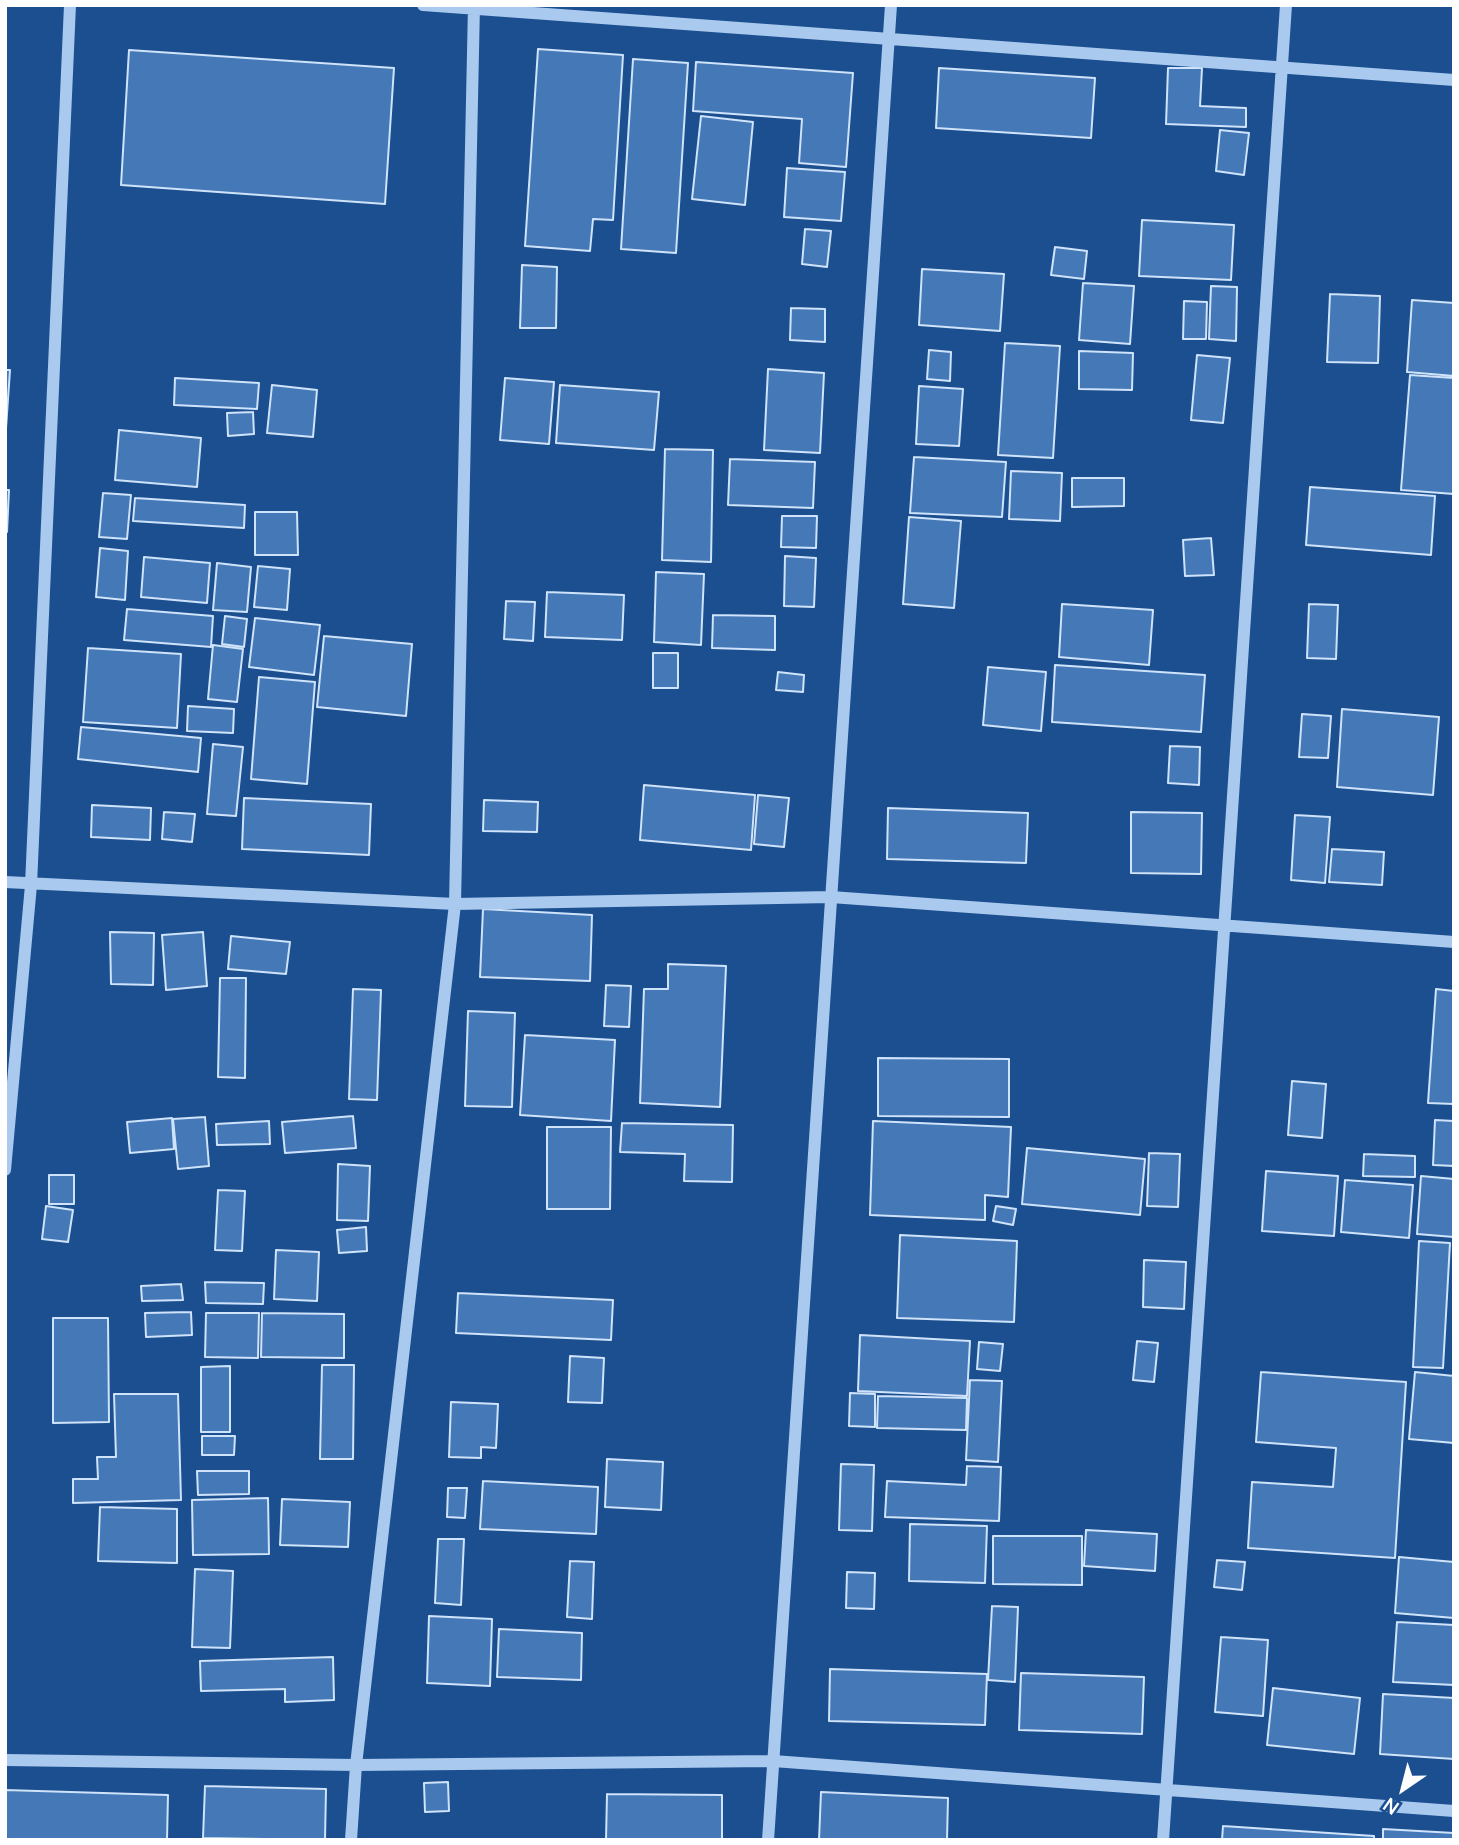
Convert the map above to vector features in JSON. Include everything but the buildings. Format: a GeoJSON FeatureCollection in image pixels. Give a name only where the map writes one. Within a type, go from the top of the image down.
{"type":"FeatureCollection","features":[{"type":"Feature","properties":{"kind":"street"},"geometry":{"type":"LineString","coordinates":[[5,1170],[31,885],[70,5]]}},
{"type":"Feature","properties":{"kind":"street"},"geometry":{"type":"LineString","coordinates":[[423,5],[1454,80]]}},
{"type":"Feature","properties":{"kind":"street"},"geometry":{"type":"LineString","coordinates":[[768,1840],[891,5]]}},
{"type":"Feature","properties":{"kind":"street"},"geometry":{"type":"LineString","coordinates":[[1163,1840],[1286,5]]}},
{"type":"Feature","properties":{"kind":"street"},"geometry":{"type":"LineString","coordinates":[[351,1840],[356,1765],[455,904],[474,7]]}},
{"type":"Feature","properties":{"kind":"street"},"geometry":{"type":"LineString","coordinates":[[5,882],[455,904],[831,897],[1454,942]]}},
{"type":"Feature","properties":{"kind":"street"},"geometry":{"type":"LineString","coordinates":[[5,1760],[356,1765],[773,1761],[1454,1811]]}}]}
